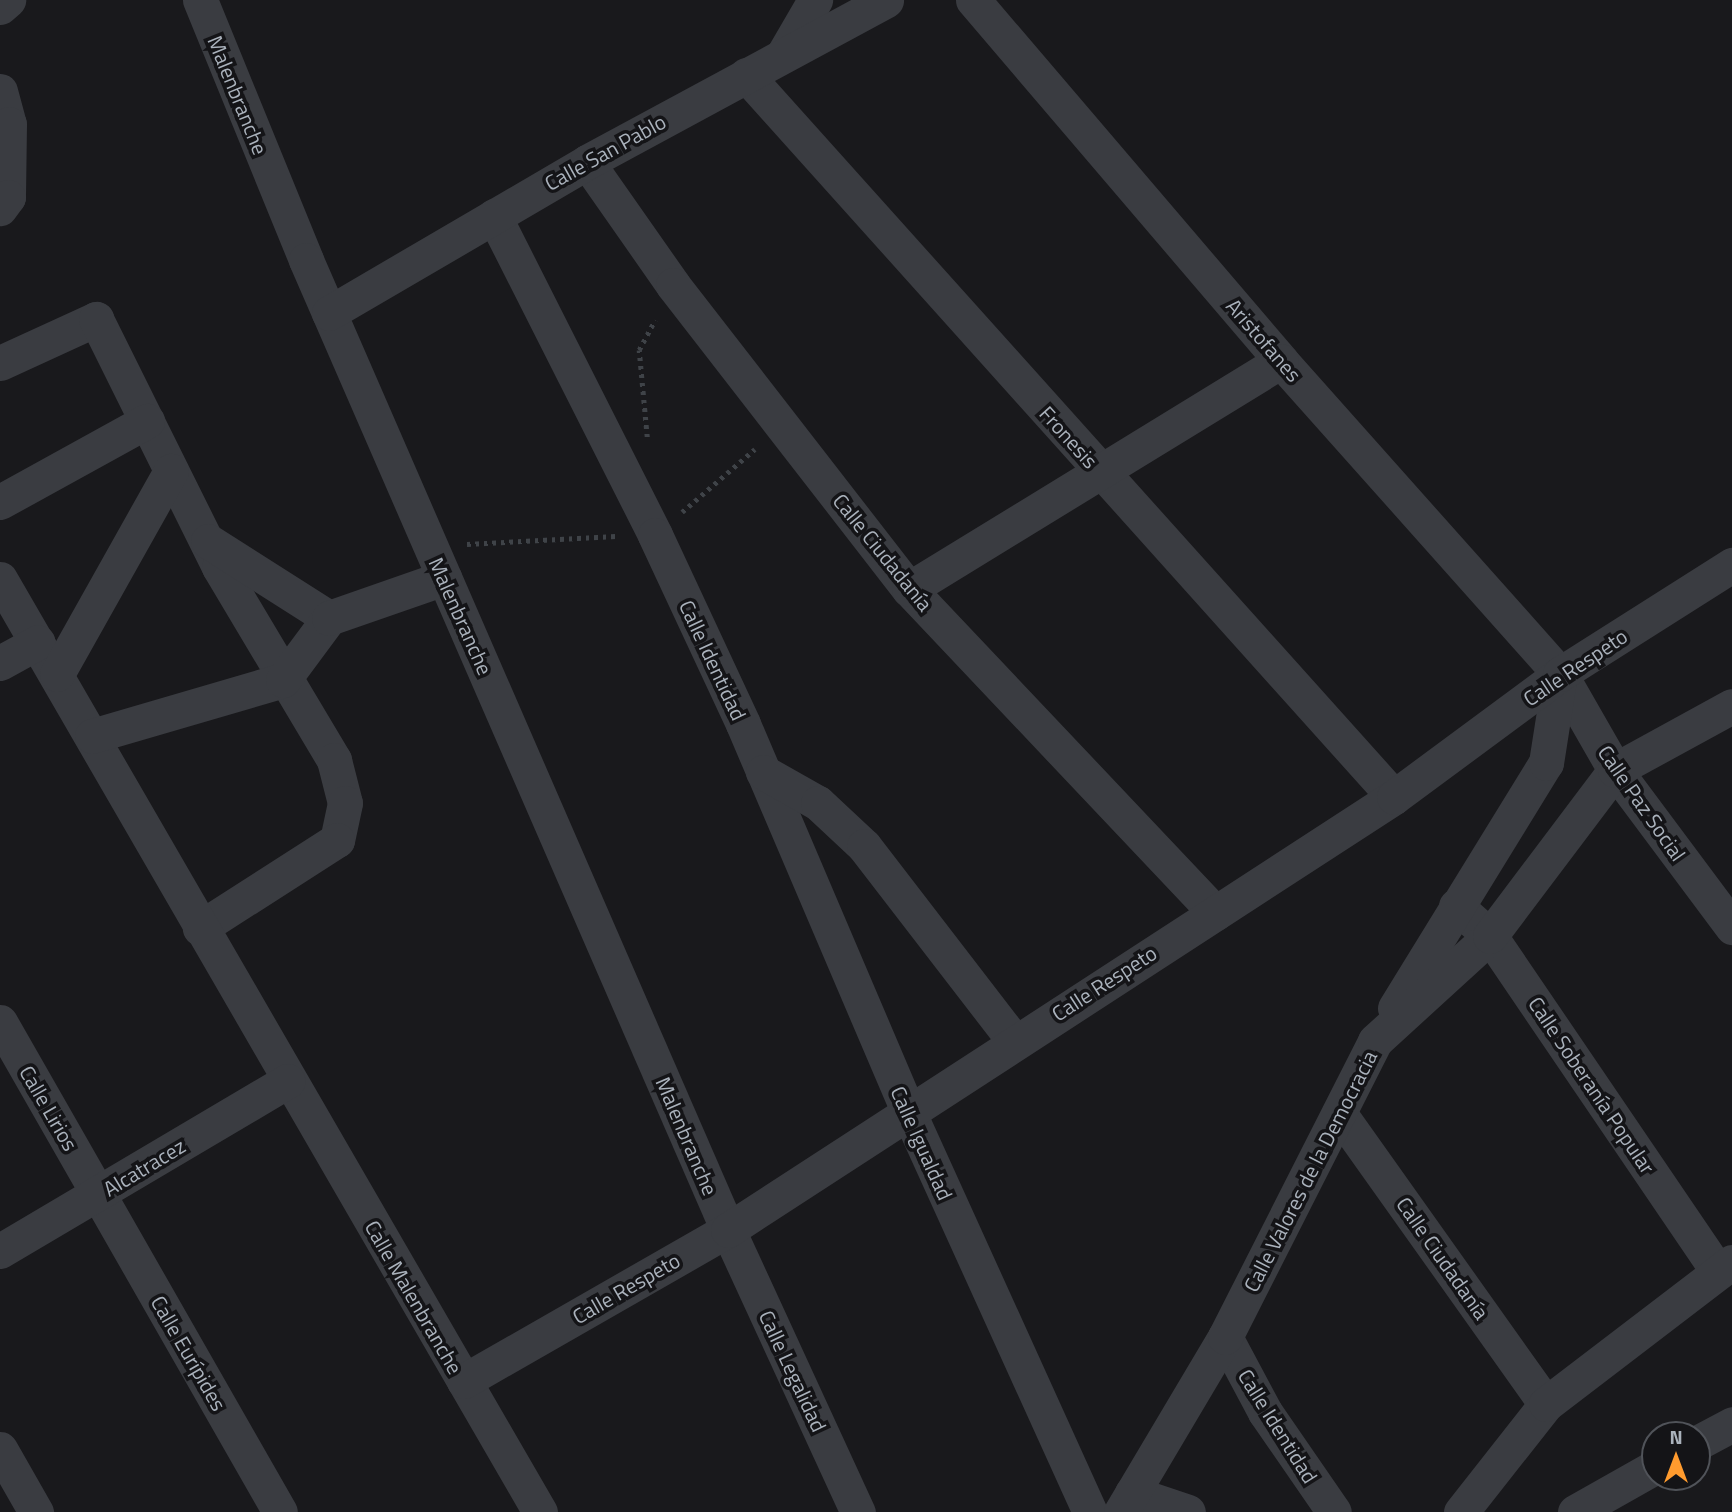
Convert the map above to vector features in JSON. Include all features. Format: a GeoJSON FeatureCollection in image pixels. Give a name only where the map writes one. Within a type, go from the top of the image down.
{"type":"FeatureCollection","features":[{"type":"Feature","properties":{"kind":"street"},"geometry":{"type":"LineString","coordinates":[[0,8],[8,0]]}},
{"type":"Feature","properties":{"kind":"street","name":"Malenbranche"},"geometry":{"type":"LineString","coordinates":[[200,0],[329,313],[728,1230]]}},
{"type":"Feature","properties":{"kind":"street"},"geometry":{"type":"LineString","coordinates":[[783,55],[815,0]]}},
{"type":"Feature","properties":{"kind":"street","name":"Calle San Pablo"},"geometry":{"type":"LineString","coordinates":[[329,313],[587,162],[886,0]]}},
{"type":"Feature","properties":{"kind":"street","name":"Aristofanes"},"geometry":{"type":"LineString","coordinates":[[973,0],[1281,361],[1560,674]]}},
{"type":"Feature","properties":{"kind":"street","name":"Fronesis"},"geometry":{"type":"LineString","coordinates":[[746,75],[1394,797]]}},
{"type":"Feature","properties":{"kind":"street"},"geometry":{"type":"LineString","coordinates":[[0,92],[9,124],[8,197],[0,208]]}},
{"type":"Feature","properties":{"kind":"street","name":"Calle Ciudadanía"},"geometry":{"type":"LineString","coordinates":[[587,162],[673,285],[909,589],[1215,912]]}},
{"type":"Feature","properties":{"kind":"street","name":"Calle Identidad"},"geometry":{"type":"LineString","coordinates":[[494,216],[655,535],[763,772]]}},
{"type":"Feature","properties":{"kind":"street"},"geometry":{"type":"LineString","coordinates":[[0,363],[96,319],[206,540],[283,680],[334,761],[345,803],[337,840],[200,928]]}},
{"type":"Feature","properties":{"kind":"street"},"geometry":{"type":"LineString","coordinates":[[909,589],[1281,361]]}},
{"type":"Feature","properties":{"kind":"street"},"geometry":{"type":"LineString","coordinates":[[0,502],[147,421]]}},
{"type":"Feature","properties":{"kind":"street"},"geometry":{"type":"LineString","coordinates":[[57,674],[171,471]]}},
{"type":"Feature","properties":{"kind":"street"},"geometry":{"type":"LineString","coordinates":[[206,540],[329,618]]}},
{"type":"Feature","properties":{"kind":"street","name":"Calle Respeto"},"geometry":{"type":"LineString","coordinates":[[464,1381],[728,1230],[1014,1041],[1394,797],[1560,674],[1732,565]]}},
{"type":"Feature","properties":{"kind":"street"},"geometry":{"type":"LineString","coordinates":[[92,736],[283,680],[329,618],[444,578]]}},
{"type":"Feature","properties":{"kind":"street"},"geometry":{"type":"LineString","coordinates":[[0,579],[57,674],[287,1082]]}},
{"type":"Feature","properties":{"kind":"street"},"geometry":{"type":"LineString","coordinates":[[0,663],[38,642]]}},
{"type":"Feature","properties":{"kind":"street"},"geometry":{"type":"LineString","coordinates":[[1376,1041],[1456,906],[1546,763],[1560,674]]}},
{"type":"Feature","properties":{"kind":"street","name":"Calle Paz Social"},"geometry":{"type":"LineString","coordinates":[[1560,674],[1615,770],[1732,927]]}},
{"type":"Feature","properties":{"kind":"street","name":"Calle Valores de la Democracia"},"geometry":{"type":"LineString","coordinates":[[1127,1503],[1225,1337],[1376,1041],[1490,936],[1615,770],[1732,706]]}},
{"type":"Feature","properties":{"kind":"street"},"geometry":{"type":"LineString","coordinates":[[763,772],[818,803],[864,846],[1014,1041]]}},
{"type":"Feature","properties":{"kind":"street","name":"Calle Igualdad"},"geometry":{"type":"LineString","coordinates":[[763,772],[908,1111],[1090,1512]]}},
{"type":"Feature","properties":{"kind":"street","name":"Calle Soberanía Popular"},"geometry":{"type":"LineString","coordinates":[[1456,906],[1490,936],[1725,1267]]}},
{"type":"Feature","properties":{"kind":"street","name":"Calle Lirios"},"geometry":{"type":"LineString","coordinates":[[0,1022],[98,1194]]}},
{"type":"Feature","properties":{"kind":"street","name":"Alcatracez"},"geometry":{"type":"LineString","coordinates":[[0,1251],[287,1082]]}},
{"type":"Feature","properties":{"kind":"street","name":"Calle Malenbranche"},"geometry":{"type":"LineString","coordinates":[[287,1082],[464,1381],[530,1509]]}},
{"type":"Feature","properties":{"kind":"street","name":"Calle Ciudadanía"},"geometry":{"type":"LineString","coordinates":[[1339,1113],[1546,1404]]}},
{"type":"Feature","properties":{"kind":"street","name":"Calle Eurípides"},"geometry":{"type":"LineString","coordinates":[[98,1194],[280,1512]]}},
{"type":"Feature","properties":{"kind":"street","name":"Calle Legalidad"},"geometry":{"type":"LineString","coordinates":[[728,1230],[858,1512]]}},
{"type":"Feature","properties":{"kind":"street"},"geometry":{"type":"LineString","coordinates":[[1461,1512],[1546,1404],[1725,1267]]}},
{"type":"Feature","properties":{"kind":"street","name":"Calle Identidad"},"geometry":{"type":"LineString","coordinates":[[1225,1337],[1265,1412],[1334,1512]]}},
{"type":"Feature","properties":{"kind":"street"},"geometry":{"type":"LineString","coordinates":[[1711,1435],[1732,1424]]}},
{"type":"Feature","properties":{"kind":"street"},"geometry":{"type":"LineString","coordinates":[[0,1449],[36,1512]]}},
{"type":"Feature","properties":{"kind":"street"},"geometry":{"type":"LineString","coordinates":[[1574,1512],[1641,1475]]}},
{"type":"Feature","properties":{"kind":"street"},"geometry":{"type":"LineString","coordinates":[[1127,1503],[1188,1512]]}},
{"type":"Feature","properties":{"kind":"path"},"geometry":{"type":"LineString","coordinates":[[648,444],[639,350],[673,285]]}}]}
